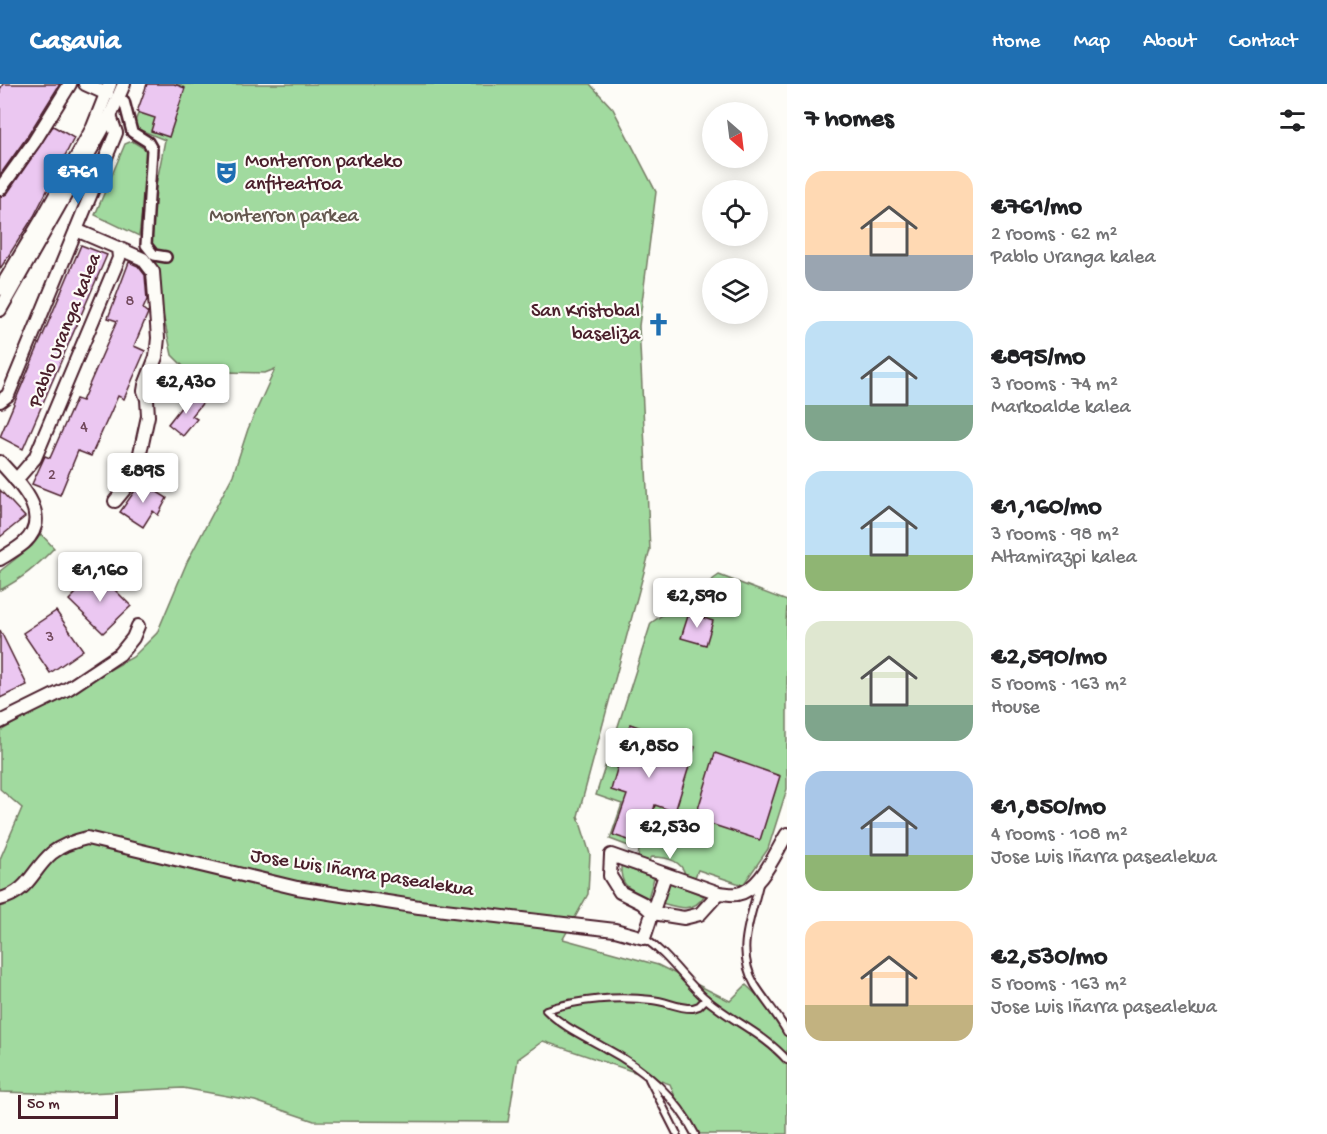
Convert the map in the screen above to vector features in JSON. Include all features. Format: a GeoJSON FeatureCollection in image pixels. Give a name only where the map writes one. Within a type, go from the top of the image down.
{"type":"FeatureCollection","features":[{"type":"Feature","properties":{"kind":"street"},"geometry":{"type":"LineString","coordinates":[[0,189],[34,142],[70,84]]}},
{"type":"Feature","properties":{"kind":"street"},"geometry":{"type":"LineString","coordinates":[[0,290],[93,127],[109,89],[85,84]]}},
{"type":"Feature","properties":{"kind":"street"},"geometry":{"type":"LineString","coordinates":[[0,310],[43,238],[110,116],[124,84]]}},
{"type":"Feature","properties":{"kind":"street"},"geometry":{"type":"LineString","coordinates":[[124,101],[132,132],[148,142],[152,149],[146,245],[154,255],[166,257]]}},
{"type":"Feature","properties":{"kind":"street","name":"Pablo Uranga kalea"},"geometry":{"type":"LineString","coordinates":[[16,480],[35,458],[119,258],[118,248],[76,230],[116,134],[110,116]]}},
{"type":"Feature","properties":{"kind":"street"},"geometry":{"type":"LineString","coordinates":[[0,401],[8,395],[76,230]]}},
{"type":"Feature","properties":{"kind":"street"},"geometry":{"type":"LineString","coordinates":[[115,501],[133,479],[137,467],[148,416],[145,385],[156,357],[158,338],[153,272],[143,260],[118,248]]}},
{"type":"Feature","properties":{"kind":"street"},"geometry":{"type":"LineString","coordinates":[[0,462],[31,500],[36,511],[36,520],[25,542],[0,560]]}},
{"type":"Feature","properties":{"kind":"street"},"geometry":{"type":"LineString","coordinates":[[0,722],[69,688],[120,654],[133,638],[138,626]]}},
{"type":"Feature","properties":{"kind":"street"},"geometry":{"type":"LineString","coordinates":[[718,893],[700,914],[684,918],[653,914],[642,903],[620,892],[610,876],[611,855],[718,893],[737,894],[759,882],[787,834]]}},
{"type":"Feature","properties":{"kind":"street","name":"Jose Luis Iñarra pasealekua"},"geometry":{"type":"LineString","coordinates":[[0,899],[17,893],[53,853],[70,843],[87,838],[297,888],[419,907],[615,930],[644,938]]}},
{"type":"Feature","properties":{"kind":"street"},"geometry":{"type":"LineString","coordinates":[[644,938],[665,874]]}},
{"type":"Feature","properties":{"kind":"lane"},"geometry":{"type":"LineString","coordinates":[[759,882],[745,939],[744,956],[754,983],[787,1032]]}},
{"type":"Feature","properties":{"kind":"lane"},"geometry":{"type":"LineString","coordinates":[[644,938],[657,947],[706,999],[774,1045],[787,1060]]}},
{"type":"Feature","properties":{"kind":"lane"},"geometry":{"type":"LineString","coordinates":[[695,1134],[673,1100],[645,1074],[608,1049],[559,1023],[546,1010],[580,1002],[626,999],[651,999],[693,1008],[706,999]]}},
{"type":"Feature","properties":{"kind":"lane"},"geometry":{"type":"LineString","coordinates":[[645,1074],[678,1134]]}},
{"type":"Feature","properties":{"kind":"green space","name":"Monterron parkea"},"geometry":{"type":"Polygon","coordinates":[[[149,84],[590,84],[613,109],[656,192],[639,326],[650,550],[578,816],[590,854],[588,894],[563,939],[658,965],[730,1001],[746,985],[787,1024],[787,1134],[690,1134],[670,1084],[543,1041],[518,1059],[508,1122],[314,1121],[255,1101],[183,1088],[71,1094],[0,1092],[0,859],[22,808],[0,789],[0,731],[133,657],[157,633],[187,562],[233,475],[248,429],[275,369],[265,373],[188,371],[172,355],[146,238],[165,140],[133,127],[149,84]]]}},
{"type":"Feature","properties":{"kind":"green space"},"geometry":{"type":"Polygon","coordinates":[[[132,141],[145,149],[149,159],[139,236],[95,215],[125,144],[132,141]]]}},
{"type":"Feature","properties":{"kind":"green space"},"geometry":{"type":"Polygon","coordinates":[[[41,534],[54,548],[29,572],[0,590],[0,571],[32,546],[41,534]]]}},
{"type":"Feature","properties":{"kind":"green space"},"geometry":{"type":"Polygon","coordinates":[[[719,575],[787,601],[787,789],[768,849],[743,885],[698,870],[695,877],[685,874],[680,865],[668,859],[652,857],[648,861],[638,858],[639,850],[610,839],[622,804],[596,795],[651,623],[719,575]]]}},
{"type":"Feature","properties":{"kind":"green space"},"geometry":{"type":"Polygon","coordinates":[[[621,866],[654,878],[648,898],[628,887],[622,879],[621,866]]]}},
{"type":"Feature","properties":{"kind":"green space"},"geometry":{"type":"Polygon","coordinates":[[[669,882],[704,896],[695,905],[685,908],[662,903],[669,882]]]}},
{"type":"Feature","properties":{"kind":"building"},"geometry":{"type":"Polygon","coordinates":[[[3,84],[60,84],[0,175],[0,89],[3,84]]]}},
{"type":"Feature","properties":{"kind":"building"},"geometry":{"type":"Polygon","coordinates":[[[147,84],[174,84],[185,88],[169,137],[151,131],[155,118],[137,112],[147,84]]]}},
{"type":"Feature","properties":{"kind":"building"},"geometry":{"type":"Polygon","coordinates":[[[53,126],[74,138],[34,216],[0,269],[0,197],[7,194],[53,126]]]}},
{"type":"Feature","properties":{"kind":"building"},"geometry":{"type":"Polygon","coordinates":[[[81,245],[107,255],[23,449],[0,437],[81,245]]]}},
{"type":"Feature","properties":{"kind":"building"},"geometry":{"type":"Polygon","coordinates":[[[129,262],[138,266],[145,275],[147,300],[143,309],[148,313],[134,346],[145,351],[124,399],[118,396],[91,456],[78,451],[60,495],[32,484],[45,456],[50,458],[76,399],[82,401],[117,321],[108,318],[129,262]]]}},
{"type":"Feature","properties":{"kind":"building"},"geometry":{"type":"Polygon","coordinates":[[[193,392],[204,401],[192,416],[197,419],[183,436],[168,424],[193,392]]]}},
{"type":"Feature","properties":{"kind":"building"},"geometry":{"type":"Polygon","coordinates":[[[141,482],[167,498],[158,515],[153,511],[143,527],[120,512],[141,482]]]}},
{"type":"Feature","properties":{"kind":"building"},"geometry":{"type":"Polygon","coordinates":[[[0,490],[25,517],[0,537],[0,490]]]}},
{"type":"Feature","properties":{"kind":"building"},"geometry":{"type":"Polygon","coordinates":[[[97,572],[131,606],[103,633],[69,600],[97,572]]]}},
{"type":"Feature","properties":{"kind":"building"},"geometry":{"type":"Polygon","coordinates":[[[56,611],[83,650],[50,673],[23,633],[56,611]]]}},
{"type":"Feature","properties":{"kind":"building"},"geometry":{"type":"Polygon","coordinates":[[[689,613],[713,621],[706,645],[681,638],[689,613]]]}},
{"type":"Feature","properties":{"kind":"building"},"geometry":{"type":"Polygon","coordinates":[[[0,630],[27,685],[0,698],[0,630]]]}},
{"type":"Feature","properties":{"kind":"building"},"geometry":{"type":"Polygon","coordinates":[[[630,724],[695,747],[675,812],[655,805],[644,845],[613,835],[627,795],[611,790],[630,724]]]}},
{"type":"Feature","properties":{"kind":"building"},"geometry":{"type":"Polygon","coordinates":[[[715,753],[780,776],[760,840],[695,819],[715,753]]]}},
{"type":"Feature","properties":{"kind":"place","name":"Monterron parkeko anfiteatroa"},"geometry":{"type":"Point","coordinates":[227,173]}},
{"type":"Feature","properties":{"kind":"place","name":"San Kristobal baseliza"},"geometry":{"type":"Point","coordinates":[658,324]}}]}
